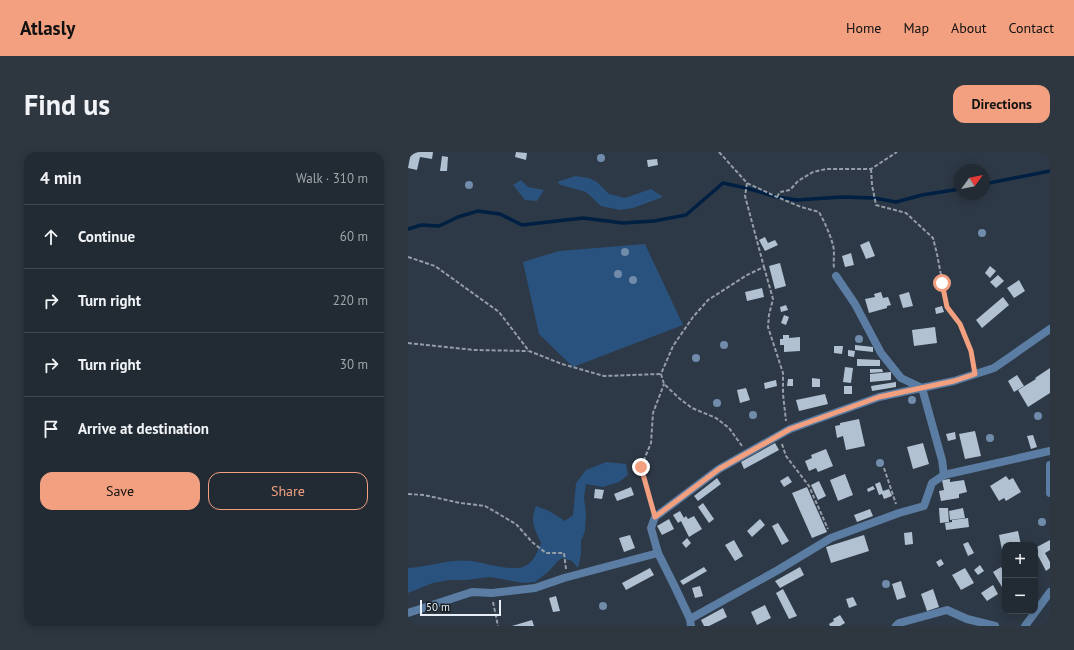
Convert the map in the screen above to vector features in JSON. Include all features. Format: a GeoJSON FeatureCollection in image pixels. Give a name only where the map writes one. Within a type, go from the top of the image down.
{"type":"FeatureCollection","features":[{"type":"Feature","properties":{"kind":"street"},"geometry":{"type":"LineString","coordinates":[[836,276],[855,304],[881,353],[901,378],[922,388],[942,460],[944,475]]}},
{"type":"Feature","properties":{"kind":"street"},"geometry":{"type":"LineString","coordinates":[[1050,329],[994,368],[954,381],[879,397],[790,429],[719,469],[655,517],[651,528],[658,553],[676,587],[690,623],[831,538],[899,513],[924,506],[932,483],[944,475],[1050,451]]}},
{"type":"Feature","properties":{"kind":"street"},"geometry":{"type":"LineString","coordinates":[[1050,465],[1050,493]]}},
{"type":"Feature","properties":{"kind":"street"},"geometry":{"type":"LineString","coordinates":[[408,613],[472,592],[492,593],[535,588],[564,578],[658,553]]}},
{"type":"Feature","properties":{"kind":"street"},"geometry":{"type":"LineString","coordinates":[[1025,626],[1050,592]]}},
{"type":"Feature","properties":{"kind":"street"},"geometry":{"type":"LineString","coordinates":[[896,626],[899,623],[947,610],[968,619],[995,626]]}},
{"type":"Feature","properties":{"kind":"path"},"geometry":{"type":"LineString","coordinates":[[719,152],[747,183],[801,207],[819,212],[827,228],[833,247],[833,261],[836,276]]}},
{"type":"Feature","properties":{"kind":"path"},"geometry":{"type":"LineString","coordinates":[[777,197],[780,192],[790,190],[798,181],[814,172],[826,169],[871,169],[897,152]]}},
{"type":"Feature","properties":{"kind":"path"},"geometry":{"type":"LineString","coordinates":[[871,169],[872,185],[876,205],[906,214],[933,238],[947,307],[960,324],[971,351],[975,374]]}},
{"type":"Feature","properties":{"kind":"path"},"geometry":{"type":"LineString","coordinates":[[747,183],[745,196],[773,299],[768,326],[783,373],[785,419],[790,429]]}},
{"type":"Feature","properties":{"kind":"path"},"geometry":{"type":"LineString","coordinates":[[408,257],[435,266],[499,312],[529,351]]}},
{"type":"Feature","properties":{"kind":"path"},"geometry":{"type":"LineString","coordinates":[[746,454],[740,442],[729,428],[716,418],[692,408],[664,384],[661,374],[673,346],[693,317],[708,300],[747,275],[764,267]]}},
{"type":"Feature","properties":{"kind":"path"},"geometry":{"type":"LineString","coordinates":[[408,344],[474,350],[529,351],[562,364],[604,376],[661,374]]}},
{"type":"Feature","properties":{"kind":"path"},"geometry":{"type":"LineString","coordinates":[[655,517],[641,467],[651,443],[653,413],[664,384]]}},
{"type":"Feature","properties":{"kind":"path"},"geometry":{"type":"LineString","coordinates":[[779,435],[786,456],[809,486],[831,538]]}},
{"type":"Feature","properties":{"kind":"path"},"geometry":{"type":"LineString","coordinates":[[884,468],[899,513]]}},
{"type":"Feature","properties":{"kind":"path"},"geometry":{"type":"LineString","coordinates":[[408,494],[424,494],[460,503],[485,506],[516,524],[532,542],[546,554],[564,553],[566,570],[564,578]]}},
{"type":"Feature","properties":{"kind":"path"},"geometry":{"type":"LineString","coordinates":[[492,593],[498,626]]}},
{"type":"Feature","properties":{"kind":"shaded area"},"geometry":{"type":"Polygon","coordinates":[[[575,176],[589,178],[597,182],[609,194],[625,198],[651,189],[663,197],[633,208],[620,210],[601,206],[586,192],[561,185],[557,182],[575,176]]]}},
{"type":"Feature","properties":{"kind":"shaded area"},"geometry":{"type":"Polygon","coordinates":[[[521,180],[528,187],[544,190],[537,201],[525,200],[513,185],[521,180]]]}},
{"type":"Feature","properties":{"kind":"shaded area"},"geometry":{"type":"Polygon","coordinates":[[[645,244],[683,325],[573,367],[539,334],[523,262],[559,251],[645,244]]]}},
{"type":"Feature","properties":{"kind":"shaded area"},"geometry":{"type":"Polygon","coordinates":[[[606,462],[626,464],[628,475],[619,482],[603,487],[586,484],[584,497],[586,515],[585,531],[581,541],[581,554],[578,568],[572,561],[562,558],[535,582],[524,583],[490,577],[466,580],[449,580],[433,583],[408,593],[408,568],[464,560],[512,568],[527,565],[535,557],[541,543],[536,533],[533,521],[536,506],[549,511],[565,521],[573,515],[576,483],[586,470],[606,462]]]}},
{"type":"Feature","properties":{"kind":"building"},"geometry":{"type":"Polygon","coordinates":[[[411,152],[433,152],[432,159],[420,157],[417,170],[408,168],[411,152]]]}},
{"type":"Feature","properties":{"kind":"building"},"geometry":{"type":"Polygon","coordinates":[[[516,152],[527,153],[526,160],[515,157],[516,152]]]}},
{"type":"Feature","properties":{"kind":"building"},"geometry":{"type":"Polygon","coordinates":[[[442,156],[448,157],[447,171],[440,171],[442,156]]]}},
{"type":"Feature","properties":{"kind":"building"},"geometry":{"type":"Polygon","coordinates":[[[657,159],[658,165],[648,167],[647,160],[657,159]]]}},
{"type":"Feature","properties":{"kind":"building"},"geometry":{"type":"Polygon","coordinates":[[[765,237],[768,243],[775,240],[778,245],[765,251],[759,240],[765,237]]]}},
{"type":"Feature","properties":{"kind":"building"},"geometry":{"type":"Polygon","coordinates":[[[869,241],[875,256],[866,259],[860,245],[869,241]]]}},
{"type":"Feature","properties":{"kind":"building"},"geometry":{"type":"Polygon","coordinates":[[[851,253],[854,265],[845,267],[842,256],[851,253]]]}},
{"type":"Feature","properties":{"kind":"building"},"geometry":{"type":"Polygon","coordinates":[[[780,263],[786,286],[775,289],[769,266],[780,263]]]}},
{"type":"Feature","properties":{"kind":"building"},"geometry":{"type":"Polygon","coordinates":[[[990,266],[996,271],[990,278],[985,273],[990,266]]]}},
{"type":"Feature","properties":{"kind":"building"},"geometry":{"type":"Polygon","coordinates":[[[998,275],[1004,281],[996,288],[990,282],[998,275]]]}},
{"type":"Feature","properties":{"kind":"building"},"geometry":{"type":"Polygon","coordinates":[[[1019,280],[1025,291],[1014,298],[1007,288],[1019,280]]]}},
{"type":"Feature","properties":{"kind":"building"},"geometry":{"type":"Polygon","coordinates":[[[762,288],[764,297],[747,301],[745,292],[762,288]]]}},
{"type":"Feature","properties":{"kind":"building"},"geometry":{"type":"Polygon","coordinates":[[[881,292],[883,298],[888,297],[891,305],[887,306],[887,308],[869,313],[865,299],[875,297],[874,294],[881,292]]]}},
{"type":"Feature","properties":{"kind":"building"},"geometry":{"type":"Polygon","coordinates":[[[909,292],[913,306],[903,308],[899,295],[909,292]]]}},
{"type":"Feature","properties":{"kind":"building"},"geometry":{"type":"Polygon","coordinates":[[[1003,297],[1009,305],[982,328],[976,320],[1003,297]]]}},
{"type":"Feature","properties":{"kind":"building"},"geometry":{"type":"Polygon","coordinates":[[[786,305],[788,310],[781,312],[780,307],[786,305]]]}},
{"type":"Feature","properties":{"kind":"building"},"geometry":{"type":"Polygon","coordinates":[[[942,306],[944,312],[936,314],[935,308],[942,306]]]}},
{"type":"Feature","properties":{"kind":"building"},"geometry":{"type":"Polygon","coordinates":[[[784,315],[789,317],[786,325],[781,323],[784,315]]]}},
{"type":"Feature","properties":{"kind":"building"},"geometry":{"type":"Polygon","coordinates":[[[935,327],[937,343],[914,346],[912,330],[935,327]]]}},
{"type":"Feature","properties":{"kind":"building"},"geometry":{"type":"Polygon","coordinates":[[[783,335],[789,335],[789,338],[800,337],[800,351],[784,352],[784,345],[780,345],[780,339],[783,339],[783,335]]]}},
{"type":"Feature","properties":{"kind":"building"},"geometry":{"type":"Polygon","coordinates":[[[855,345],[873,347],[873,352],[855,350],[855,345]]]}},
{"type":"Feature","properties":{"kind":"building"},"geometry":{"type":"Polygon","coordinates":[[[834,346],[843,346],[842,354],[834,353],[834,346]]]}},
{"type":"Feature","properties":{"kind":"building"},"geometry":{"type":"Polygon","coordinates":[[[848,350],[855,351],[854,357],[848,356],[848,350]]]}},
{"type":"Feature","properties":{"kind":"building"},"geometry":{"type":"Polygon","coordinates":[[[857,359],[880,360],[880,366],[857,366],[857,359]]]}},
{"type":"Feature","properties":{"kind":"building"},"geometry":{"type":"Polygon","coordinates":[[[845,367],[853,368],[851,383],[843,382],[845,367]]]}},
{"type":"Feature","properties":{"kind":"building"},"geometry":{"type":"Polygon","coordinates":[[[1050,368],[1050,393],[1028,407],[1018,390],[1050,368]]]}},
{"type":"Feature","properties":{"kind":"building"},"geometry":{"type":"Polygon","coordinates":[[[870,369],[882,369],[883,372],[870,373],[870,369]]]}},
{"type":"Feature","properties":{"kind":"building"},"geometry":{"type":"Polygon","coordinates":[[[891,372],[891,380],[870,382],[870,374],[891,372]]]}},
{"type":"Feature","properties":{"kind":"building"},"geometry":{"type":"Polygon","coordinates":[[[1017,375],[1024,386],[1014,392],[1008,381],[1017,375]]]}},
{"type":"Feature","properties":{"kind":"building"},"geometry":{"type":"Polygon","coordinates":[[[812,378],[820,379],[820,387],[812,387],[812,378]]]}},
{"type":"Feature","properties":{"kind":"building"},"geometry":{"type":"Polygon","coordinates":[[[788,379],[793,379],[793,386],[787,386],[788,379]]]}},
{"type":"Feature","properties":{"kind":"building"},"geometry":{"type":"Polygon","coordinates":[[[776,380],[777,386],[765,389],[764,383],[776,380]]]}},
{"type":"Feature","properties":{"kind":"building"},"geometry":{"type":"Polygon","coordinates":[[[896,382],[896,387],[872,391],[871,386],[896,382]]]}},
{"type":"Feature","properties":{"kind":"building"},"geometry":{"type":"Polygon","coordinates":[[[844,386],[852,386],[852,394],[844,394],[844,386]]]}},
{"type":"Feature","properties":{"kind":"building"},"geometry":{"type":"Polygon","coordinates":[[[746,388],[750,400],[740,403],[737,390],[746,388]]]}},
{"type":"Feature","properties":{"kind":"building"},"geometry":{"type":"Polygon","coordinates":[[[825,394],[828,404],[799,411],[796,400],[825,394]]]}},
{"type":"Feature","properties":{"kind":"building"},"geometry":{"type":"Polygon","coordinates":[[[859,419],[865,446],[846,450],[843,436],[837,438],[835,426],[840,425],[840,423],[859,419]]]}},
{"type":"Feature","properties":{"kind":"building"},"geometry":{"type":"Polygon","coordinates":[[[975,431],[981,456],[965,459],[959,434],[975,431]]]}},
{"type":"Feature","properties":{"kind":"building"},"geometry":{"type":"Polygon","coordinates":[[[955,432],[956,439],[948,441],[946,434],[955,432]]]}},
{"type":"Feature","properties":{"kind":"building"},"geometry":{"type":"Polygon","coordinates":[[[1033,435],[1037,447],[1031,449],[1027,436],[1033,435]]]}},
{"type":"Feature","properties":{"kind":"building"},"geometry":{"type":"Polygon","coordinates":[[[775,443],[779,450],[744,469],[741,462],[775,443]]]}},
{"type":"Feature","properties":{"kind":"building"},"geometry":{"type":"Polygon","coordinates":[[[923,443],[929,464],[913,469],[907,447],[923,443]]]}},
{"type":"Feature","properties":{"kind":"building"},"geometry":{"type":"Polygon","coordinates":[[[826,449],[833,466],[818,472],[816,468],[809,471],[805,461],[812,458],[811,455],[826,449]]]}},
{"type":"Feature","properties":{"kind":"building"},"geometry":{"type":"Polygon","coordinates":[[[845,474],[853,495],[838,501],[830,480],[845,474]]]}},
{"type":"Feature","properties":{"kind":"building"},"geometry":{"type":"Polygon","coordinates":[[[788,476],[792,482],[784,487],[780,481],[788,476]]]}},
{"type":"Feature","properties":{"kind":"building"},"geometry":{"type":"Polygon","coordinates":[[[1006,476],[1009,480],[1013,478],[1021,492],[1006,501],[1004,498],[999,501],[990,486],[1006,476]]]}},
{"type":"Feature","properties":{"kind":"building"},"geometry":{"type":"Polygon","coordinates":[[[717,478],[721,484],[698,501],[694,496],[717,478]]]}},
{"type":"Feature","properties":{"kind":"building"},"geometry":{"type":"Polygon","coordinates":[[[950,479],[950,482],[964,480],[967,492],[959,494],[959,498],[941,501],[939,491],[944,490],[942,480],[950,479]]]}},
{"type":"Feature","properties":{"kind":"building"},"geometry":{"type":"Polygon","coordinates":[[[819,481],[826,496],[818,500],[811,485],[819,481]]]}},
{"type":"Feature","properties":{"kind":"building"},"geometry":{"type":"Polygon","coordinates":[[[880,482],[883,491],[889,489],[892,496],[884,499],[882,494],[879,495],[875,484],[880,482]]]}},
{"type":"Feature","properties":{"kind":"building"},"geometry":{"type":"Polygon","coordinates":[[[873,486],[875,489],[868,492],[867,489],[873,486]]]}},
{"type":"Feature","properties":{"kind":"building"},"geometry":{"type":"Polygon","coordinates":[[[631,487],[634,495],[617,501],[614,494],[631,487]]]}},
{"type":"Feature","properties":{"kind":"building"},"geometry":{"type":"Polygon","coordinates":[[[807,487],[827,532],[812,538],[792,493],[807,487]]]}},
{"type":"Feature","properties":{"kind":"building"},"geometry":{"type":"Polygon","coordinates":[[[595,489],[604,490],[602,499],[594,498],[595,489]]]}},
{"type":"Feature","properties":{"kind":"building"},"geometry":{"type":"Polygon","coordinates":[[[703,503],[714,519],[709,523],[698,507],[703,503]]]}},
{"type":"Feature","properties":{"kind":"building"},"geometry":{"type":"Polygon","coordinates":[[[939,508],[948,508],[949,522],[940,523],[939,508]]]}},
{"type":"Feature","properties":{"kind":"building"},"geometry":{"type":"Polygon","coordinates":[[[963,508],[965,518],[950,520],[949,511],[963,508]]]}},
{"type":"Feature","properties":{"kind":"building"},"geometry":{"type":"Polygon","coordinates":[[[870,509],[873,516],[857,522],[854,515],[870,509]]]}},
{"type":"Feature","properties":{"kind":"building"},"geometry":{"type":"Polygon","coordinates":[[[680,511],[684,518],[686,516],[688,519],[694,516],[702,529],[689,537],[681,521],[678,523],[673,515],[680,511]]]}},
{"type":"Feature","properties":{"kind":"building"},"geometry":{"type":"Polygon","coordinates":[[[968,518],[969,527],[946,530],[945,523],[952,522],[952,520],[968,518]]]}},
{"type":"Feature","properties":{"kind":"building"},"geometry":{"type":"Polygon","coordinates":[[[669,519],[674,529],[662,535],[657,526],[669,519]]]}},
{"type":"Feature","properties":{"kind":"building"},"geometry":{"type":"Polygon","coordinates":[[[760,519],[765,525],[752,537],[747,531],[760,519]]]}},
{"type":"Feature","properties":{"kind":"building"},"geometry":{"type":"Polygon","coordinates":[[[778,523],[789,541],[782,545],[772,526],[778,523]]]}},
{"type":"Feature","properties":{"kind":"building"},"geometry":{"type":"Polygon","coordinates":[[[1018,531],[1020,542],[1002,542],[1002,550],[999,535],[1018,531]]]}},
{"type":"Feature","properties":{"kind":"building"},"geometry":{"type":"Polygon","coordinates":[[[912,532],[913,544],[905,545],[904,533],[912,532]]]}},
{"type":"Feature","properties":{"kind":"building"},"geometry":{"type":"Polygon","coordinates":[[[630,535],[635,548],[624,552],[619,538],[630,535]]]}},
{"type":"Feature","properties":{"kind":"building"},"geometry":{"type":"Polygon","coordinates":[[[864,535],[869,551],[831,563],[826,547],[864,535]]]}},
{"type":"Feature","properties":{"kind":"building"},"geometry":{"type":"Polygon","coordinates":[[[687,538],[691,543],[686,548],[682,543],[687,538]]]}},
{"type":"Feature","properties":{"kind":"building"},"geometry":{"type":"Polygon","coordinates":[[[734,540],[743,556],[735,561],[725,545],[734,540]]]}},
{"type":"Feature","properties":{"kind":"building"},"geometry":{"type":"Polygon","coordinates":[[[1050,540],[1050,550],[1045,553],[1050,562],[1050,568],[1046,571],[1038,556],[1038,546],[1050,540]]]}},
{"type":"Feature","properties":{"kind":"building"},"geometry":{"type":"Polygon","coordinates":[[[968,542],[974,553],[968,556],[963,544],[968,542]]]}},
{"type":"Feature","properties":{"kind":"building"},"geometry":{"type":"Polygon","coordinates":[[[941,559],[944,564],[939,567],[936,562],[941,559]]]}},
{"type":"Feature","properties":{"kind":"building"},"geometry":{"type":"Polygon","coordinates":[[[980,565],[984,571],[978,575],[974,570],[980,565]]]}},
{"type":"Feature","properties":{"kind":"building"},"geometry":{"type":"Polygon","coordinates":[[[704,567],[707,571],[683,585],[680,581],[704,567]]]}},
{"type":"Feature","properties":{"kind":"building"},"geometry":{"type":"Polygon","coordinates":[[[800,567],[804,575],[780,588],[775,581],[800,567]]]}},
{"type":"Feature","properties":{"kind":"building"},"geometry":{"type":"Polygon","coordinates":[[[1001,567],[1002,587],[993,572],[1001,567]]]}},
{"type":"Feature","properties":{"kind":"building"},"geometry":{"type":"Polygon","coordinates":[[[650,568],[654,575],[626,590],[622,583],[650,568]]]}},
{"type":"Feature","properties":{"kind":"building"},"geometry":{"type":"Polygon","coordinates":[[[965,568],[974,583],[961,590],[952,575],[965,568]]]}},
{"type":"Feature","properties":{"kind":"building"},"geometry":{"type":"Polygon","coordinates":[[[901,581],[906,597],[897,600],[892,584],[901,581]]]}},
{"type":"Feature","properties":{"kind":"building"},"geometry":{"type":"Polygon","coordinates":[[[993,585],[998,594],[987,601],[981,593],[993,585]]]}},
{"type":"Feature","properties":{"kind":"building"},"geometry":{"type":"Polygon","coordinates":[[[700,586],[703,596],[695,598],[692,588],[700,586]]]}},
{"type":"Feature","properties":{"kind":"building"},"geometry":{"type":"Polygon","coordinates":[[[783,589],[797,616],[789,619],[776,593],[783,589]]]}},
{"type":"Feature","properties":{"kind":"building"},"geometry":{"type":"Polygon","coordinates":[[[933,589],[939,607],[927,611],[921,594],[933,589]]]}},
{"type":"Feature","properties":{"kind":"building"},"geometry":{"type":"Polygon","coordinates":[[[556,596],[560,611],[553,612],[549,598],[556,596]]]}},
{"type":"Feature","properties":{"kind":"building"},"geometry":{"type":"Polygon","coordinates":[[[853,597],[857,605],[849,608],[846,599],[853,597]]]}},
{"type":"Feature","properties":{"kind":"building"},"geometry":{"type":"Polygon","coordinates":[[[765,605],[771,618],[757,625],[751,612],[765,605]]]}},
{"type":"Feature","properties":{"kind":"building"},"geometry":{"type":"Polygon","coordinates":[[[723,608],[727,617],[709,626],[704,626],[701,620],[723,608]]]}},
{"type":"Feature","properties":{"kind":"building"},"geometry":{"type":"Polygon","coordinates":[[[840,615],[845,623],[840,626],[830,626],[829,624],[834,621],[833,619],[840,615]]]}},
{"type":"Feature","properties":{"kind":"building"},"geometry":{"type":"Polygon","coordinates":[[[532,620],[534,626],[512,626],[532,620]]]}},
{"type":"Feature","properties":{"kind":"waterway"},"geometry":{"type":"LineString","coordinates":[[990,183],[1050,171]]}},
{"type":"Feature","properties":{"kind":"waterway"},"geometry":{"type":"LineString","coordinates":[[408,229],[421,225],[439,226],[458,217],[478,211],[500,214],[522,225],[583,218],[623,223],[654,221],[686,215],[723,183],[777,197],[797,200],[842,197],[874,198],[896,202],[922,195],[954,190]]}},
{"type":"Feature","properties":{"kind":"route"},"geometry":{"type":"LineString","coordinates":[[641,467],[655,517],[719,469],[790,429],[879,397],[954,381],[975,374],[971,351],[960,324],[947,307],[942,283]]}}]}
